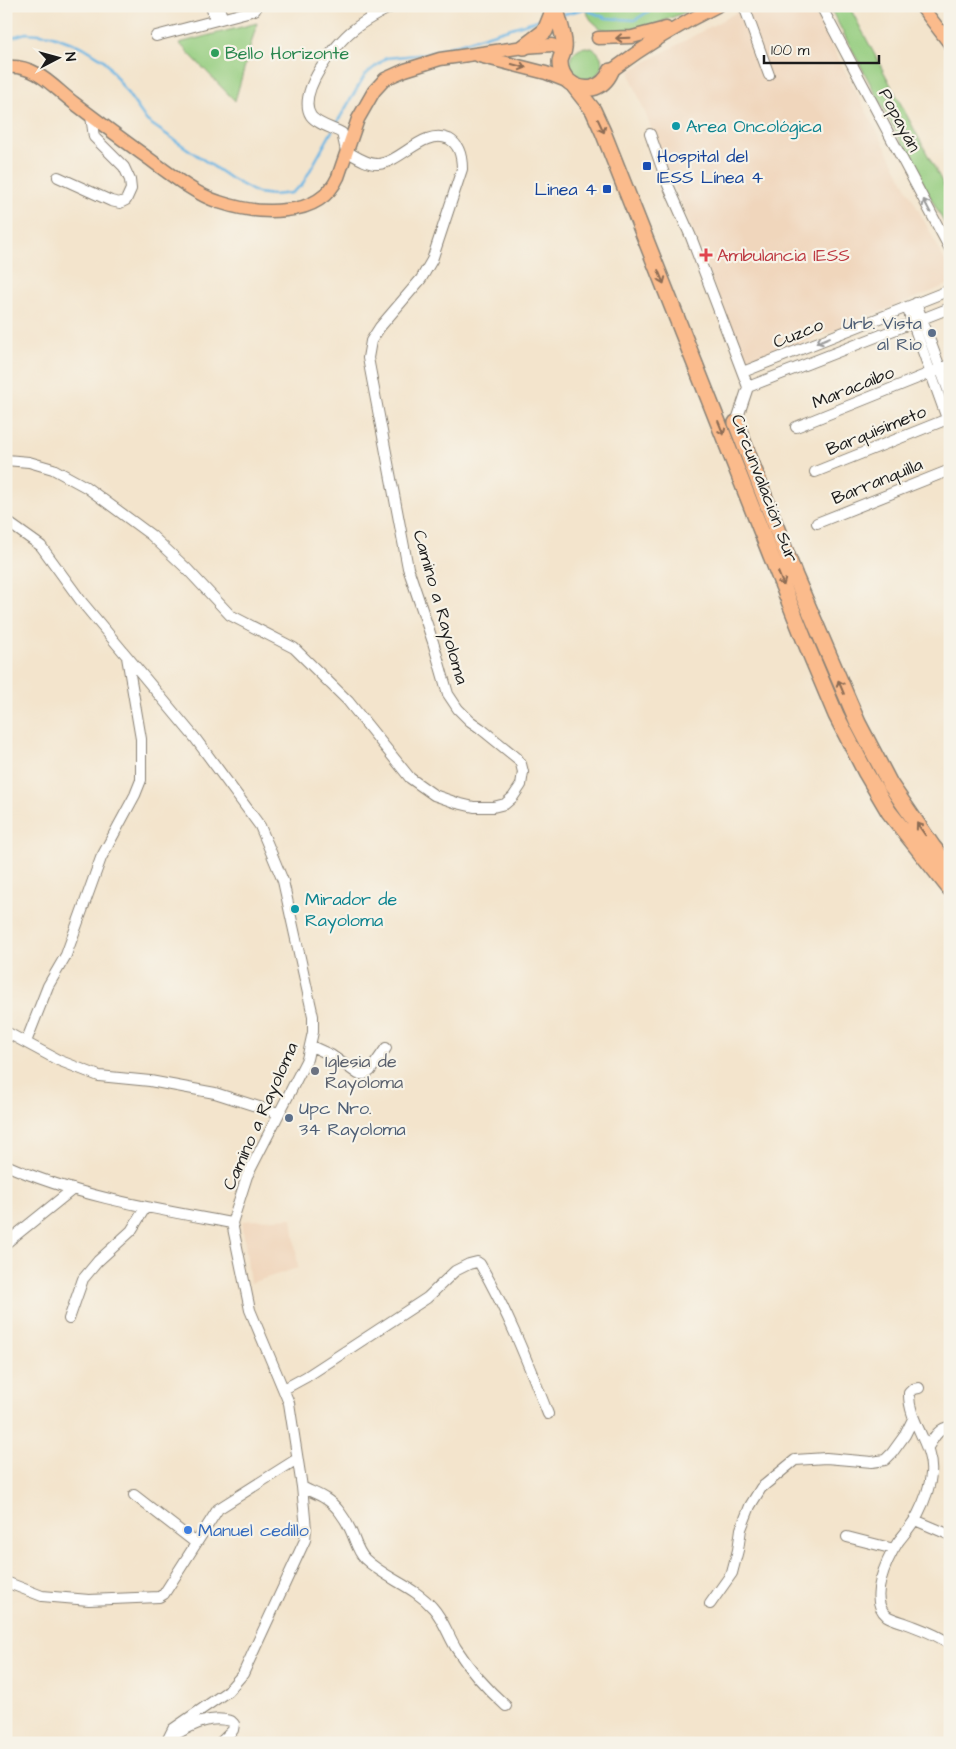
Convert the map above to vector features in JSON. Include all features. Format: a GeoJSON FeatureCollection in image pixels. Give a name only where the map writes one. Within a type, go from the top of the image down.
{"type":"FeatureCollection","features":[{"type":"Feature","properties":{"kind":"highway"},"geometry":{"type":"LineString","coordinates":[[524,47],[545,31],[555,6]]}},
{"type":"Feature","properties":{"kind":"highway"},"geometry":{"type":"LineString","coordinates":[[555,6],[564,49]]}},
{"type":"Feature","properties":{"kind":"highway","name":"Circunvalación Sur"},"geometry":{"type":"LineString","coordinates":[[564,49],[560,63],[562,72],[593,110],[604,132],[804,639],[836,715],[859,761],[882,800],[950,889]]}},
{"type":"Feature","properties":{"kind":"highway"},"geometry":{"type":"LineString","coordinates":[[571,84],[587,89],[594,88],[606,80],[611,71]]}},
{"type":"Feature","properties":{"kind":"highway","name":"Circunvalación Sur"},"geometry":{"type":"LineString","coordinates":[[736,423],[795,576],[858,723],[890,784],[933,847],[950,868]]}},
{"type":"Feature","properties":{"kind":"main road"},"geometry":{"type":"LineString","coordinates":[[611,71],[681,24],[717,6]]}},
{"type":"Feature","properties":{"kind":"main road"},"geometry":{"type":"LineString","coordinates":[[922,6],[950,44]]}},
{"type":"Feature","properties":{"kind":"main road"},"geometry":{"type":"LineString","coordinates":[[598,38],[632,37],[681,24]]}},
{"type":"Feature","properties":{"kind":"main road"},"geometry":{"type":"LineString","coordinates":[[6,68],[28,68],[44,78],[91,116],[178,180],[217,202],[270,212],[308,206],[318,200],[335,184],[358,119],[374,91],[385,80],[405,70],[440,59],[524,47],[552,45],[564,49]]}},
{"type":"Feature","properties":{"kind":"main road"},"geometry":{"type":"LineString","coordinates":[[472,54],[546,73],[571,84]]}},
{"type":"Feature","properties":{"kind":"street"},"geometry":{"type":"LineString","coordinates":[[211,6],[218,19]]}},
{"type":"Feature","properties":{"kind":"street"},"geometry":{"type":"LineString","coordinates":[[218,19],[219,6]]}},
{"type":"Feature","properties":{"kind":"street"},"geometry":{"type":"LineString","coordinates":[[341,132],[313,118],[309,110],[309,96],[314,81],[344,38],[370,19],[393,6]]}},
{"type":"Feature","properties":{"kind":"street"},"geometry":{"type":"LineString","coordinates":[[744,6],[770,75]]}},
{"type":"Feature","properties":{"kind":"street","name":"Popayán"},"geometry":{"type":"LineString","coordinates":[[821,6],[950,249]]}},
{"type":"Feature","properties":{"kind":"street"},"geometry":{"type":"LineString","coordinates":[[156,36],[254,10]]}},
{"type":"Feature","properties":{"kind":"street"},"geometry":{"type":"LineString","coordinates":[[58,176],[111,201],[120,203],[126,200],[131,189],[130,180],[124,167],[92,134],[91,116]]}},
{"type":"Feature","properties":{"kind":"street"},"geometry":{"type":"LineString","coordinates":[[341,132],[358,119]]}},
{"type":"Feature","properties":{"kind":"street"},"geometry":{"type":"LineString","coordinates":[[341,132],[346,151]]}},
{"type":"Feature","properties":{"kind":"street"},"geometry":{"type":"LineString","coordinates":[[650,134],[668,185],[691,237],[748,386],[736,423]]}},
{"type":"Feature","properties":{"kind":"street","name":"Camino a Rayoloma"},"geometry":{"type":"LineString","coordinates":[[6,460],[29,462],[61,474],[86,487],[151,535],[187,569],[230,615],[294,648],[348,701],[410,778],[434,795],[456,804],[474,807],[492,807],[506,804],[520,785],[521,764],[517,758],[470,721],[458,709],[448,694],[408,568],[368,358],[371,341],[380,327],[421,279],[432,260],[462,169],[462,155],[453,141],[434,137],[397,158],[378,164],[372,164],[346,151]]}},
{"type":"Feature","properties":{"kind":"street","name":"Cuzco"},"geometry":{"type":"LineString","coordinates":[[743,372],[950,290]]}},
{"type":"Feature","properties":{"kind":"street"},"geometry":{"type":"LineString","coordinates":[[911,305],[950,395]]}},
{"type":"Feature","properties":{"kind":"street","name":"Cuzco"},"geometry":{"type":"LineString","coordinates":[[748,386],[950,308]]}},
{"type":"Feature","properties":{"kind":"street"},"geometry":{"type":"LineString","coordinates":[[940,369],[949,421]]}},
{"type":"Feature","properties":{"kind":"street","name":"Maracaibo"},"geometry":{"type":"LineString","coordinates":[[796,427],[940,369]]}},
{"type":"Feature","properties":{"kind":"street","name":"Barquisimeto"},"geometry":{"type":"LineString","coordinates":[[814,472],[949,421]]}},
{"type":"Feature","properties":{"kind":"street","name":"Barranquilla"},"geometry":{"type":"LineString","coordinates":[[817,523],[950,470]]}},
{"type":"Feature","properties":{"kind":"street","name":"Camino a Rayoloma"},"geometry":{"type":"LineString","coordinates":[[6,521],[41,546],[81,601],[195,738],[260,826],[283,881],[313,1016],[311,1046],[307,1059],[247,1176],[232,1223],[250,1310],[289,1403],[302,1488],[306,1529],[305,1540],[242,1674],[228,1691],[173,1729],[167,1741]]}},
{"type":"Feature","properties":{"kind":"street"},"geometry":{"type":"LineString","coordinates":[[26,1042],[48,986],[66,955],[101,858],[135,795],[141,780],[140,739],[126,656]]}},
{"type":"Feature","properties":{"kind":"street"},"geometry":{"type":"LineString","coordinates":[[6,1032],[58,1060],[100,1076],[150,1081],[214,1093],[278,1113]]}},
{"type":"Feature","properties":{"kind":"street"},"geometry":{"type":"LineString","coordinates":[[311,1046],[331,1056],[358,1074],[370,1071],[386,1048]]}},
{"type":"Feature","properties":{"kind":"street"},"geometry":{"type":"LineString","coordinates":[[6,1165],[94,1196],[146,1208],[232,1223]]}},
{"type":"Feature","properties":{"kind":"street"},"geometry":{"type":"LineString","coordinates":[[6,1243],[73,1189]]}},
{"type":"Feature","properties":{"kind":"street"},"geometry":{"type":"LineString","coordinates":[[69,1319],[83,1278],[98,1261],[131,1231],[146,1208]]}},
{"type":"Feature","properties":{"kind":"street"},"geometry":{"type":"LineString","coordinates":[[284,1390],[427,1298],[455,1271],[472,1262],[477,1262],[496,1292],[520,1343],[548,1414]]}},
{"type":"Feature","properties":{"kind":"street"},"geometry":{"type":"LineString","coordinates":[[919,1388],[913,1389],[909,1394],[908,1403],[927,1449],[932,1472],[929,1486],[915,1520],[894,1549],[883,1576],[878,1601],[881,1609],[888,1616],[936,1636],[950,1644]]}},
{"type":"Feature","properties":{"kind":"street"},"geometry":{"type":"LineString","coordinates":[[710,1604],[732,1573],[741,1529],[750,1506],[761,1488],[795,1460],[826,1458],[872,1462],[885,1460],[905,1435],[913,1419]]}},
{"type":"Feature","properties":{"kind":"street"},"geometry":{"type":"LineString","coordinates":[[927,1449],[939,1431],[945,1427],[950,1427]]}},
{"type":"Feature","properties":{"kind":"street"},"geometry":{"type":"LineString","coordinates":[[6,1582],[42,1596],[89,1600],[159,1597],[164,1594],[218,1509],[297,1459]]}},
{"type":"Feature","properties":{"kind":"street"},"geometry":{"type":"LineString","coordinates":[[302,1488],[326,1499],[341,1514],[350,1528],[356,1545],[364,1559],[416,1592],[435,1610],[471,1671],[506,1706]]}},
{"type":"Feature","properties":{"kind":"street"},"geometry":{"type":"LineString","coordinates":[[134,1495],[196,1543]]}},
{"type":"Feature","properties":{"kind":"street"},"geometry":{"type":"LineString","coordinates":[[915,1520],[950,1535]]}},
{"type":"Feature","properties":{"kind":"street"},"geometry":{"type":"LineString","coordinates":[[847,1537],[894,1549]]}},
{"type":"Feature","properties":{"kind":"street"},"geometry":{"type":"LineString","coordinates":[[167,1741],[198,1722],[211,1719],[231,1721],[234,1724],[233,1730],[220,1743]]}},
{"type":"Feature","properties":{"kind":"shaded area"},"geometry":{"type":"Polygon","coordinates":[[[748,6],[811,6],[950,270],[950,284],[753,363],[747,363],[744,359],[630,72],[748,6]]]}},
{"type":"Feature","properties":{"kind":"shaded area"},"geometry":{"type":"Polygon","coordinates":[[[292,1218],[298,1268],[250,1283],[242,1221],[292,1218]]]}},
{"type":"Feature","properties":{"kind":"green space"},"geometry":{"type":"Polygon","coordinates":[[[583,6],[700,6],[632,34],[616,34],[600,28],[591,20],[583,6]]]}},
{"type":"Feature","properties":{"kind":"green space"},"geometry":{"type":"Polygon","coordinates":[[[829,6],[849,6],[950,197],[950,234],[829,6]]]}},
{"type":"Feature","properties":{"kind":"green space"},"geometry":{"type":"Polygon","coordinates":[[[257,23],[235,101],[179,43],[257,23]]]}},
{"type":"Feature","properties":{"kind":"green space"},"geometry":{"type":"Polygon","coordinates":[[[586,47],[592,48],[597,52],[601,57],[601,69],[597,74],[592,78],[586,79],[580,78],[575,74],[571,69],[570,63],[571,57],[575,52],[580,48],[586,47]]]}},
{"type":"Feature","properties":{"kind":"waterway"},"geometry":{"type":"LineString","coordinates":[[564,14],[584,9],[606,18],[635,20],[657,6]]}},
{"type":"Feature","properties":{"kind":"waterway"},"geometry":{"type":"LineString","coordinates":[[335,126],[365,75],[386,58],[426,54],[544,18]]}},
{"type":"Feature","properties":{"kind":"waterway"},"geometry":{"type":"LineString","coordinates":[[6,39],[26,33],[50,35],[83,47],[104,60],[147,121],[230,178],[257,193],[274,195],[291,193],[302,185],[332,131]]}},
{"type":"Feature","properties":{"kind":"place","name":"Bello Horizonte"},"geometry":{"type":"Point","coordinates":[215,53]}},
{"type":"Feature","properties":{"kind":"place","name":"Area Oncológica"},"geometry":{"type":"Point","coordinates":[676,126]}},
{"type":"Feature","properties":{"kind":"place","name":"Hospital del IESS Línea 4"},"geometry":{"type":"Point","coordinates":[647,166]}},
{"type":"Feature","properties":{"kind":"place","name":"Linea 4"},"geometry":{"type":"Point","coordinates":[607,189]}},
{"type":"Feature","properties":{"kind":"place","name":"Ambulancia IESS"},"geometry":{"type":"Point","coordinates":[706,255]}},
{"type":"Feature","properties":{"kind":"place","name":"Urb. Vista al Rio"},"geometry":{"type":"Point","coordinates":[932,333]}},
{"type":"Feature","properties":{"kind":"place","name":"Mirador de Rayoloma"},"geometry":{"type":"Point","coordinates":[295,909]}},
{"type":"Feature","properties":{"kind":"place","name":"Iglesia de Rayoloma"},"geometry":{"type":"Point","coordinates":[315,1071]}},
{"type":"Feature","properties":{"kind":"place","name":"Upc Nro. 34 Rayoloma"},"geometry":{"type":"Point","coordinates":[289,1118]}},
{"type":"Feature","properties":{"kind":"place","name":"Manuel cedillo"},"geometry":{"type":"Point","coordinates":[188,1530]}}]}
